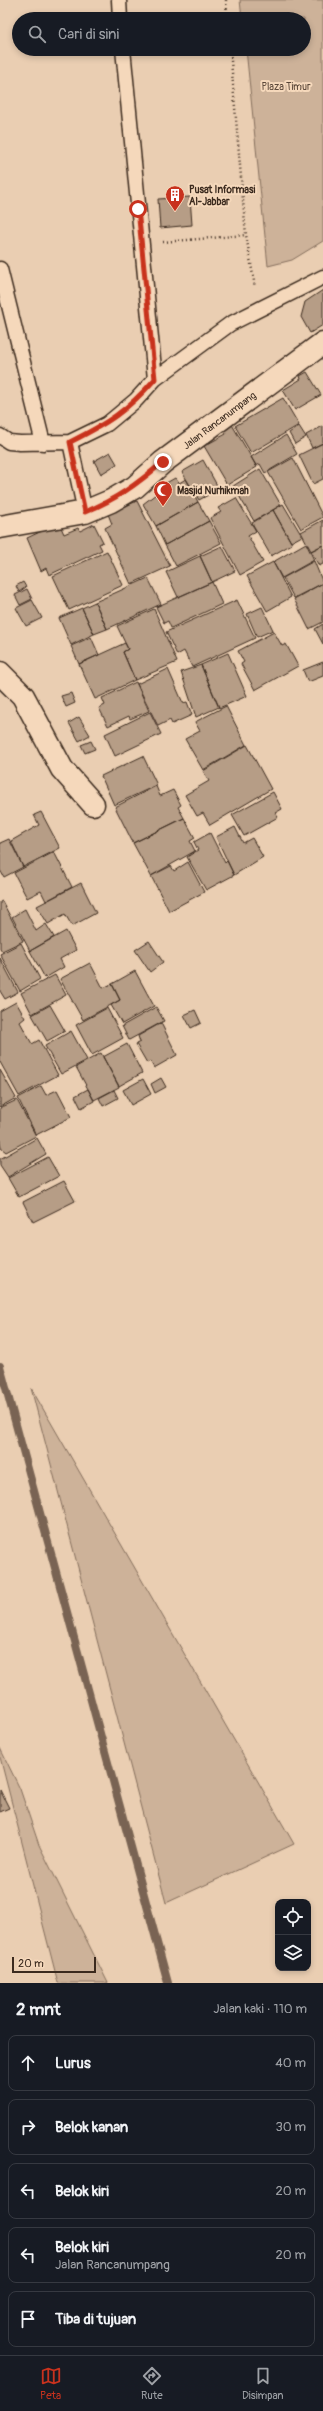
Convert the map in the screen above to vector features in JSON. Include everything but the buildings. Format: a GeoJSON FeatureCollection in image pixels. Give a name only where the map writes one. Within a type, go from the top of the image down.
{"type":"FeatureCollection","features":[{"type":"Feature","properties":{"kind":"main road","name":"Jalan Rancanumpang"},"geometry":{"type":"LineString","coordinates":[[3,526],[85,512],[111,501],[135,487],[163,462],[323,343]]}},
{"type":"Feature","properties":{"kind":"main road"},"geometry":{"type":"LineString","coordinates":[[0,674],[23,696],[62,769],[93,804]]}},
{"type":"Feature","properties":{"kind":"lane"},"geometry":{"type":"LineString","coordinates":[[119,0],[120,12]]}},
{"type":"Feature","properties":{"kind":"lane"},"geometry":{"type":"LineString","coordinates":[[124,56],[155,379]]}},
{"type":"Feature","properties":{"kind":"lane"},"geometry":{"type":"LineString","coordinates":[[0,269],[43,443]]}},
{"type":"Feature","properties":{"kind":"lane"},"geometry":{"type":"LineString","coordinates":[[0,436],[10,442],[70,442],[106,424],[136,400],[155,379],[230,324],[323,277]]}},
{"type":"Feature","properties":{"kind":"lane"},"geometry":{"type":"LineString","coordinates":[[70,442],[85,512]]}},
{"type":"Feature","properties":{"kind":"path"},"geometry":{"type":"LineString","coordinates":[[226,0],[227,12]]}},
{"type":"Feature","properties":{"kind":"path"},"geometry":{"type":"LineString","coordinates":[[231,56],[246,235],[258,309]]}},
{"type":"Feature","properties":{"kind":"path"},"geometry":{"type":"LineString","coordinates":[[142,244],[246,235]]}},
{"type":"Feature","properties":{"kind":"green space","name":"Plaza Timur"},"geometry":{"type":"Polygon","coordinates":[[[240,0],[323,0],[323,241],[292,260],[268,266],[247,56],[311,56],[311,12],[241,12],[240,0]]]}},
{"type":"Feature","properties":{"kind":"green space"},"geometry":{"type":"Polygon","coordinates":[[[31,1388],[294,1844],[166,1903],[31,1388]]]}},
{"type":"Feature","properties":{"kind":"green space"},"geometry":{"type":"Polygon","coordinates":[[[0,1748],[20,1789],[39,1845],[108,1983],[58,1983],[0,1757],[0,1748]]]}},
{"type":"Feature","properties":{"kind":"waterway"},"geometry":{"type":"LineString","coordinates":[[0,1366],[168,1983]]}},
{"type":"Feature","properties":{"kind":"place","name":"Pusat Informasi Al-Jabbar"},"geometry":{"type":"Point","coordinates":[175,212]}},
{"type":"Feature","properties":{"kind":"place","name":"Masjid Nurhikmah"},"geometry":{"type":"Point","coordinates":[163,507]}},
{"type":"Feature","properties":{"kind":"route"},"geometry":{"type":"LineString","coordinates":[[138,209],[155,379],[136,400],[106,424],[70,442],[85,512],[111,501],[135,487],[163,462]]}}]}
